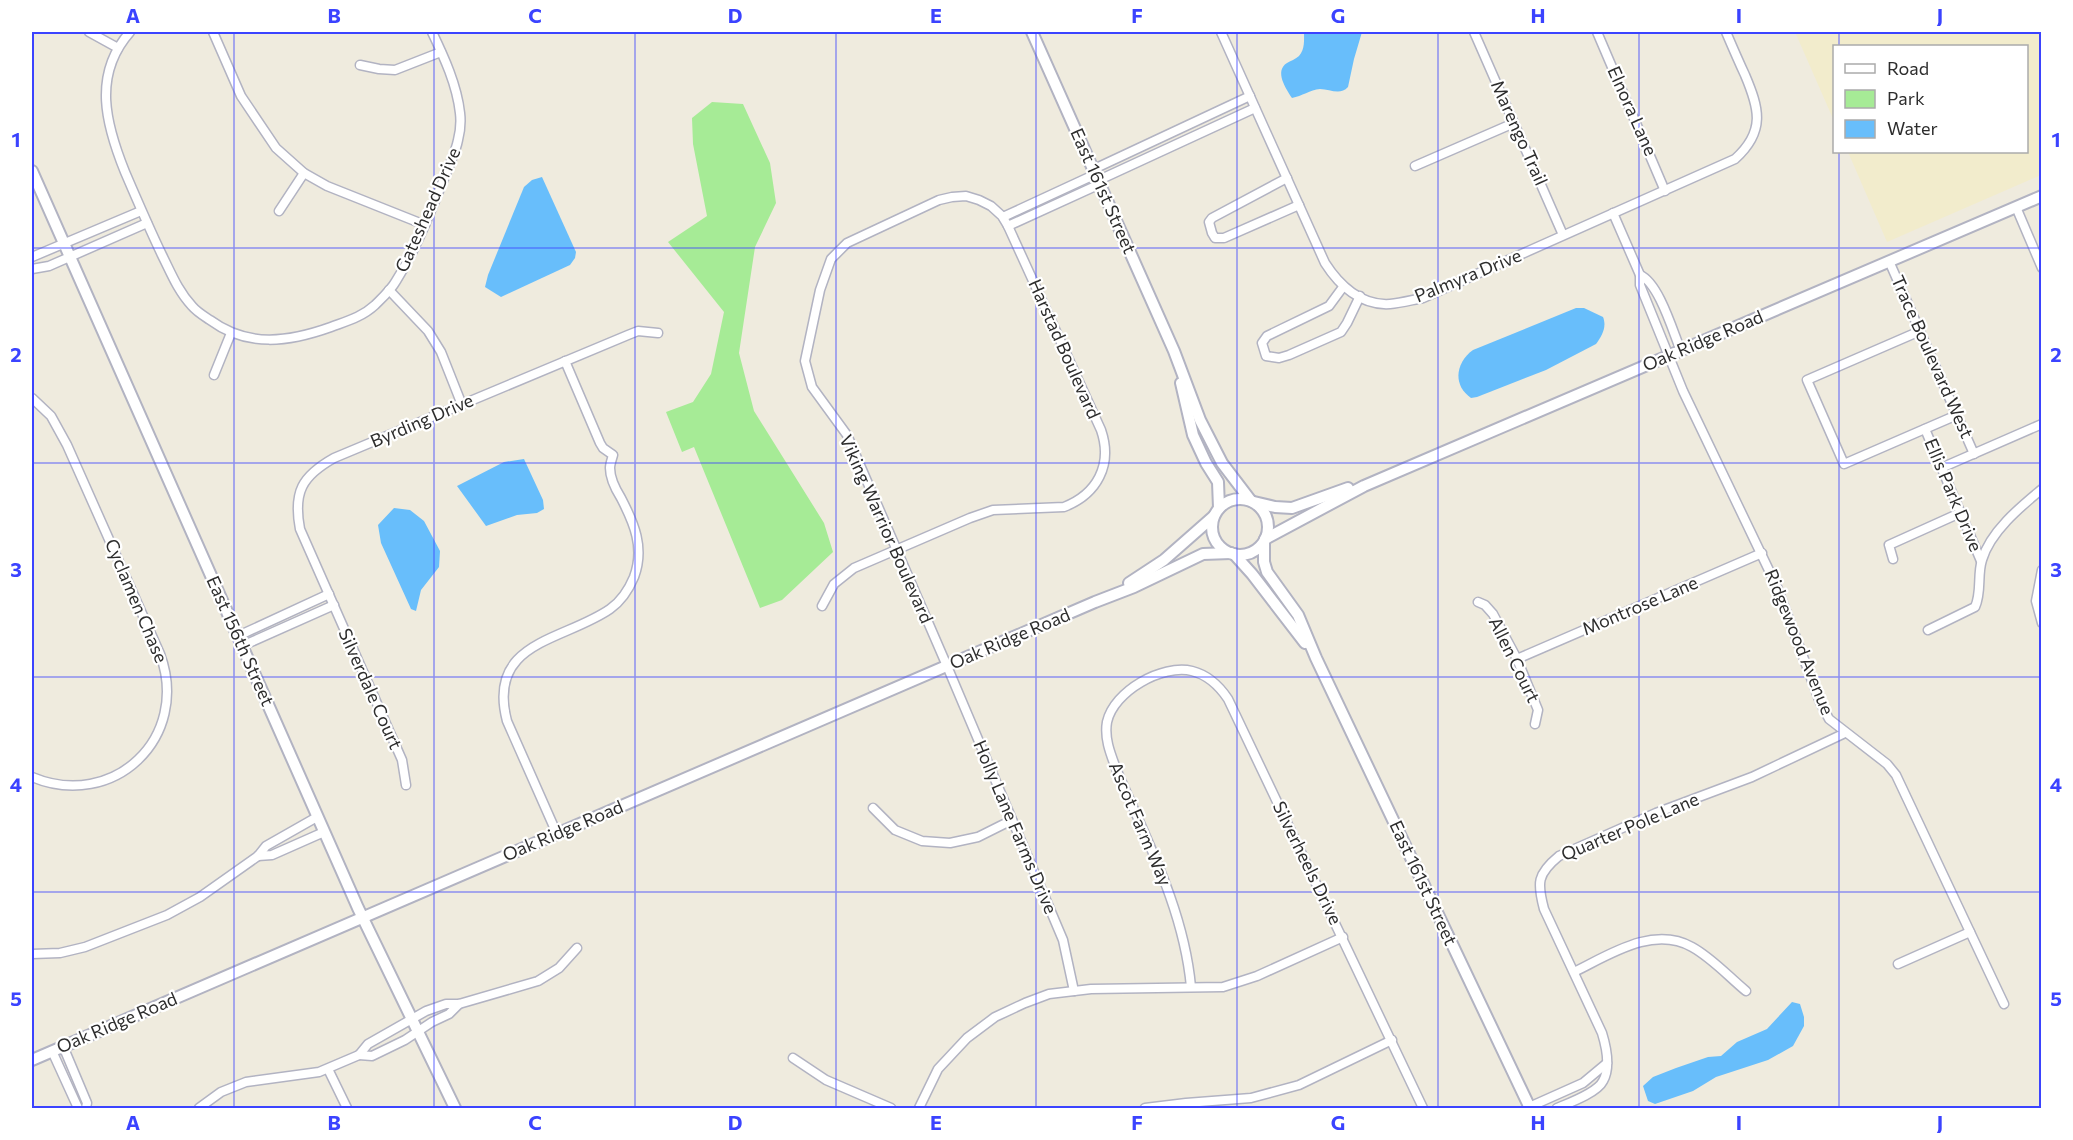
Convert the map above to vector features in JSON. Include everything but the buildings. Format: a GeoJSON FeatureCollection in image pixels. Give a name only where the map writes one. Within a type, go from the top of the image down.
{"type":"FeatureCollection","features":[{"type":"Feature","properties":{"kind":"street"},"geometry":{"type":"LineString","coordinates":[[89,32],[118,48]]}},
{"type":"Feature","properties":{"kind":"street","name":"Gateshead Drive"},"geometry":{"type":"LineString","coordinates":[[130,32],[118,48],[112,63],[106,87],[106,110],[117,152],[141,211],[179,290],[193,308],[231,333],[264,341],[306,336],[358,317],[374,306],[400,276],[424,225],[458,141],[460,113],[456,94],[432,32]]}},
{"type":"Feature","properties":{"kind":"street"},"geometry":{"type":"LineString","coordinates":[[213,32],[241,96],[276,148],[304,173],[355,198],[424,225]]}},
{"type":"Feature","properties":{"kind":"street","name":"East 161st Street"},"geometry":{"type":"LineString","coordinates":[[1032,32],[1174,351],[1200,420],[1222,463],[1252,501]]}},
{"type":"Feature","properties":{"kind":"street","name":"Palmyra Drive"},"geometry":{"type":"LineString","coordinates":[[1221,32],[1325,263],[1343,286],[1360,296],[1389,304],[1423,298],[1735,159],[1747,146],[1757,125],[1758,111],[1755,98],[1726,32]]}},
{"type":"Feature","properties":{"kind":"street","name":"Marengo Trail"},"geometry":{"type":"LineString","coordinates":[[1474,32],[1563,235]]}},
{"type":"Feature","properties":{"kind":"street","name":"Elnora Lane"},"geometry":{"type":"LineString","coordinates":[[1597,32],[1665,191]]}},
{"type":"Feature","properties":{"kind":"street"},"geometry":{"type":"LineString","coordinates":[[360,65],[395,70],[441,52]]}},
{"type":"Feature","properties":{"kind":"street"},"geometry":{"type":"LineString","coordinates":[[1008,226],[1250,96]]}},
{"type":"Feature","properties":{"kind":"street"},"geometry":{"type":"LineString","coordinates":[[1003,217],[1255,108]]}},
{"type":"Feature","properties":{"kind":"street"},"geometry":{"type":"LineString","coordinates":[[1415,166],[1514,123]]}},
{"type":"Feature","properties":{"kind":"street","name":"East 156th Street"},"geometry":{"type":"LineString","coordinates":[[32,171],[362,918],[455,1108]]}},
{"type":"Feature","properties":{"kind":"street"},"geometry":{"type":"LineString","coordinates":[[279,212],[304,173]]}},
{"type":"Feature","properties":{"kind":"street"},"geometry":{"type":"LineString","coordinates":[[1287,178],[1212,218],[1209,222],[1212,233],[1215,238],[1224,238],[1299,205]]}},
{"type":"Feature","properties":{"kind":"street","name":"Viking Warrior Boulevard"},"geometry":{"type":"LineString","coordinates":[[947,666],[847,435],[812,387],[805,361],[820,290],[831,259],[847,243],[939,200],[952,197],[966,196],[979,200],[991,206],[1003,217]]}},
{"type":"Feature","properties":{"kind":"street","name":"Oak Ridge Road"},"geometry":{"type":"LineString","coordinates":[[1264,541],[1364,486],[2042,196]]}},
{"type":"Feature","properties":{"kind":"street"},"geometry":{"type":"LineString","coordinates":[[2016,207],[2042,268]]}},
{"type":"Feature","properties":{"kind":"street"},"geometry":{"type":"LineString","coordinates":[[32,257],[141,211]]}},
{"type":"Feature","properties":{"kind":"street"},"geometry":{"type":"LineString","coordinates":[[1613,213],[1640,275],[1646,278],[1655,291],[1681,351]]}},
{"type":"Feature","properties":{"kind":"street","name":"Harstad Boulevard"},"geometry":{"type":"LineString","coordinates":[[896,550],[993,510],[1064,507],[1075,503],[1101,475],[1105,444],[1101,430],[1003,217]]}},
{"type":"Feature","properties":{"kind":"street"},"geometry":{"type":"LineString","coordinates":[[32,269],[49,267],[147,223]]}},
{"type":"Feature","properties":{"kind":"street","name":"Trace Boulevard West"},"geometry":{"type":"LineString","coordinates":[[1889,261],[1974,454]]}},
{"type":"Feature","properties":{"kind":"street","name":"Ridgewood Avenue"},"geometry":{"type":"LineString","coordinates":[[1640,275],[1640,285],[1696,418],[1777,587],[1817,695],[1829,719],[1887,764],[1896,775],[2004,1004]]}},
{"type":"Feature","properties":{"kind":"street"},"geometry":{"type":"LineString","coordinates":[[1343,286],[1329,306],[1267,336],[1262,343],[1266,356],[1279,358],[1289,355],[1341,332],[1360,296]]}},
{"type":"Feature","properties":{"kind":"street"},"geometry":{"type":"LineString","coordinates":[[389,290],[428,331],[441,352],[462,405]]}},
{"type":"Feature","properties":{"kind":"street","name":"Byrding Drive"},"geometry":{"type":"LineString","coordinates":[[329,594],[300,529],[297,512],[299,492],[305,480],[317,468],[334,458],[638,331],[658,333]]}},
{"type":"Feature","properties":{"kind":"street"},"geometry":{"type":"LineString","coordinates":[[1920,331],[1807,380],[1844,464],[1957,416]]}},
{"type":"Feature","properties":{"kind":"street"},"geometry":{"type":"LineString","coordinates":[[214,375],[231,333]]}},
{"type":"Feature","properties":{"kind":"street","name":"East 161st Street"},"geometry":{"type":"LineString","coordinates":[[1174,351],[1193,435],[1218,482],[1216,512]]}},
{"type":"Feature","properties":{"kind":"street"},"geometry":{"type":"LineString","coordinates":[[557,834],[507,721],[504,704],[506,685],[513,667],[525,651],[612,608],[631,583],[638,564],[639,545],[635,527],[615,486],[610,470],[613,455],[600,443],[565,361]]}},
{"type":"Feature","properties":{"kind":"street","name":"Cyclamen Chase"},"geometry":{"type":"LineString","coordinates":[[32,398],[43,406],[58,426],[154,639],[167,676],[166,711],[152,743],[134,764],[112,778],[87,785],[62,786],[44,783],[32,777]]}},
{"type":"Feature","properties":{"kind":"street"},"geometry":{"type":"LineString","coordinates":[[1941,468],[2042,424]]}},
{"type":"Feature","properties":{"kind":"street","name":"Ellis Park Drive"},"geometry":{"type":"LineString","coordinates":[[1925,429],[1981,561]]}},
{"type":"Feature","properties":{"kind":"street","name":"Oak Ridge Road"},"geometry":{"type":"LineString","coordinates":[[1252,501],[1275,507],[1292,508],[1350,488],[1364,486]]}},
{"type":"Feature","properties":{"kind":"street"},"geometry":{"type":"LineString","coordinates":[[1928,630],[1975,607],[1978,599],[1981,561],[1987,547],[2015,511],[2042,489]]}},
{"type":"Feature","properties":{"kind":"street"},"geometry":{"type":"LineString","coordinates":[[1234,499],[1252,501],[1266,515],[1268,524],[1264,541],[1249,554],[1232,554],[1216,542],[1213,534],[1216,512],[1234,499]]}},
{"type":"Feature","properties":{"kind":"street","name":"Oak Ridge Road"},"geometry":{"type":"LineString","coordinates":[[1095,602],[1164,560],[1216,512]]}},
{"type":"Feature","properties":{"kind":"street"},"geometry":{"type":"LineString","coordinates":[[1893,559],[1889,545],[1960,513]]}},
{"type":"Feature","properties":{"kind":"street","name":"East 161st Street"},"geometry":{"type":"LineString","coordinates":[[1264,541],[1264,562],[1267,572],[1298,615],[1316,658],[1529,1108]]}},
{"type":"Feature","properties":{"kind":"street"},"geometry":{"type":"LineString","coordinates":[[822,606],[834,584],[854,568],[896,550]]}},
{"type":"Feature","properties":{"kind":"street","name":"Montrose Lane"},"geometry":{"type":"LineString","coordinates":[[1517,659],[1762,553]]}},
{"type":"Feature","properties":{"kind":"street","name":"Oak Ridge Road"},"geometry":{"type":"LineString","coordinates":[[32,1060],[1134,587],[1203,554],[1232,554]]}},
{"type":"Feature","properties":{"kind":"street","name":"East 161st Street"},"geometry":{"type":"LineString","coordinates":[[1232,554],[1252,574],[1316,658]]}},
{"type":"Feature","properties":{"kind":"street"},"geometry":{"type":"LineString","coordinates":[[2042,570],[2036,601],[2042,623]]}},
{"type":"Feature","properties":{"kind":"street"},"geometry":{"type":"LineString","coordinates":[[240,641],[329,594]]}},
{"type":"Feature","properties":{"kind":"street","name":"Silverdale Court"},"geometry":{"type":"LineString","coordinates":[[329,594],[402,760],[406,785]]}},
{"type":"Feature","properties":{"kind":"street","name":"Allen Court"},"geometry":{"type":"LineString","coordinates":[[1478,602],[1485,605],[1493,614],[1517,659],[1538,710],[1535,724]]}},
{"type":"Feature","properties":{"kind":"street"},"geometry":{"type":"LineString","coordinates":[[240,641],[334,605]]}},
{"type":"Feature","properties":{"kind":"street","name":"Holly Lane Farms Drive"},"geometry":{"type":"LineString","coordinates":[[947,666],[1063,940],[1074,991]]}},
{"type":"Feature","properties":{"kind":"street","name":"Silverheels Drive"},"geometry":{"type":"LineString","coordinates":[[1150,678],[1168,672],[1192,671],[1221,688],[1228,699],[1423,1108]]}},
{"type":"Feature","properties":{"kind":"street","name":"Ascot Farm Way"},"geometry":{"type":"LineString","coordinates":[[1150,678],[1129,689],[1118,700],[1107,720],[1106,733],[1113,761],[1176,914],[1191,987]]}},
{"type":"Feature","properties":{"kind":"street","name":"Quarter Pole Lane"},"geometry":{"type":"LineString","coordinates":[[1607,1063],[1607,1048],[1602,1033],[1544,909],[1538,888],[1546,867],[1559,856],[1656,813],[1752,777],[1845,733]]}},
{"type":"Feature","properties":{"kind":"street"},"geometry":{"type":"LineString","coordinates":[[873,808],[895,830],[922,841],[950,843],[978,837],[1012,820]]}},
{"type":"Feature","properties":{"kind":"street"},"geometry":{"type":"LineString","coordinates":[[32,954],[60,953],[85,947],[167,915],[200,897],[258,856],[267,846],[317,817]]}},
{"type":"Feature","properties":{"kind":"street"},"geometry":{"type":"LineString","coordinates":[[258,856],[272,855],[324,832]]}},
{"type":"Feature","properties":{"kind":"street"},"geometry":{"type":"LineString","coordinates":[[1898,964],[1970,932]]}},
{"type":"Feature","properties":{"kind":"street"},"geometry":{"type":"LineString","coordinates":[[918,1108],[938,1068],[967,1038],[995,1017],[1049,994],[1074,991],[1223,987],[1235,984],[1342,937]]}},
{"type":"Feature","properties":{"kind":"street"},"geometry":{"type":"LineString","coordinates":[[1574,972],[1637,942],[1658,939],[1692,947],[1746,991]]}},
{"type":"Feature","properties":{"kind":"street"},"geometry":{"type":"LineString","coordinates":[[200,1108],[234,1085],[328,1069],[359,1055],[368,1044],[411,1018],[446,1004],[459,1004],[538,981],[559,968],[577,948]]}},
{"type":"Feature","properties":{"kind":"street"},"geometry":{"type":"LineString","coordinates":[[359,1055],[372,1056],[405,1040],[449,1014],[459,1004]]}},
{"type":"Feature","properties":{"kind":"street"},"geometry":{"type":"LineString","coordinates":[[1145,1108],[1186,1102],[1251,1098],[1299,1085],[1392,1040]]}},
{"type":"Feature","properties":{"kind":"street"},"geometry":{"type":"LineString","coordinates":[[57,1048],[78,1108]]}},
{"type":"Feature","properties":{"kind":"street"},"geometry":{"type":"LineString","coordinates":[[57,1048],[87,1103],[86,1108]]}},
{"type":"Feature","properties":{"kind":"street"},"geometry":{"type":"LineString","coordinates":[[793,1058],[826,1080],[891,1108]]}},
{"type":"Feature","properties":{"kind":"street"},"geometry":{"type":"LineString","coordinates":[[1529,1108],[1583,1083],[1607,1063]]}},
{"type":"Feature","properties":{"kind":"street"},"geometry":{"type":"LineString","coordinates":[[1557,1108],[1591,1092],[1604,1081],[1607,1063]]}},
{"type":"Feature","properties":{"kind":"street"},"geometry":{"type":"LineString","coordinates":[[328,1069],[348,1108]]}},
{"type":"Feature","properties":{"kind":"shaded area"},"geometry":{"type":"Polygon","coordinates":[[[1795,32],[2041,32],[2041,175],[1887,242],[1848,153],[2028,153],[2028,45],[1833,45],[1833,119],[1795,32]]]}},
{"type":"Feature","properties":{"kind":"green space"},"geometry":{"type":"Polygon","coordinates":[[[712,102],[743,104],[770,163],[776,203],[755,247],[739,353],[754,411],[824,523],[833,552],[782,600],[760,608],[694,447],[682,452],[666,412],[693,402],[711,374],[724,312],[668,242],[707,216],[693,144],[692,118],[712,102]]]}},
{"type":"Feature","properties":{"kind":"water"},"geometry":{"type":"Polygon","coordinates":[[[1304,32],[1362,32],[1348,87],[1345,90],[1338,92],[1320,89],[1292,98],[1282,80],[1281,71],[1283,66],[1301,53],[1304,32]]]}},
{"type":"Feature","properties":{"kind":"water"},"geometry":{"type":"Polygon","coordinates":[[[542,177],[576,252],[575,258],[570,265],[501,297],[485,287],[488,275],[524,187],[532,180],[542,177]]]}},
{"type":"Feature","properties":{"kind":"water"},"geometry":{"type":"Polygon","coordinates":[[[1576,308],[1584,308],[1603,317],[1603,331],[1596,344],[1546,370],[1477,397],[1471,398],[1465,393],[1458,374],[1463,361],[1473,350],[1576,308]]]}},
{"type":"Feature","properties":{"kind":"water"},"geometry":{"type":"Polygon","coordinates":[[[524,459],[543,500],[544,509],[537,513],[517,515],[486,526],[457,486],[504,462],[524,459]]]}},
{"type":"Feature","properties":{"kind":"water"},"geometry":{"type":"Polygon","coordinates":[[[394,508],[410,510],[424,521],[440,551],[439,567],[421,590],[416,611],[411,609],[381,543],[378,525],[394,508]]]}},
{"type":"Feature","properties":{"kind":"water"},"geometry":{"type":"Polygon","coordinates":[[[1792,1002],[1800,1004],[1804,1017],[1804,1026],[1793,1046],[1768,1060],[1716,1077],[1693,1091],[1655,1104],[1648,1101],[1643,1086],[1653,1077],[1708,1057],[1721,1056],[1737,1042],[1767,1029],[1792,1002]]]}}]}
